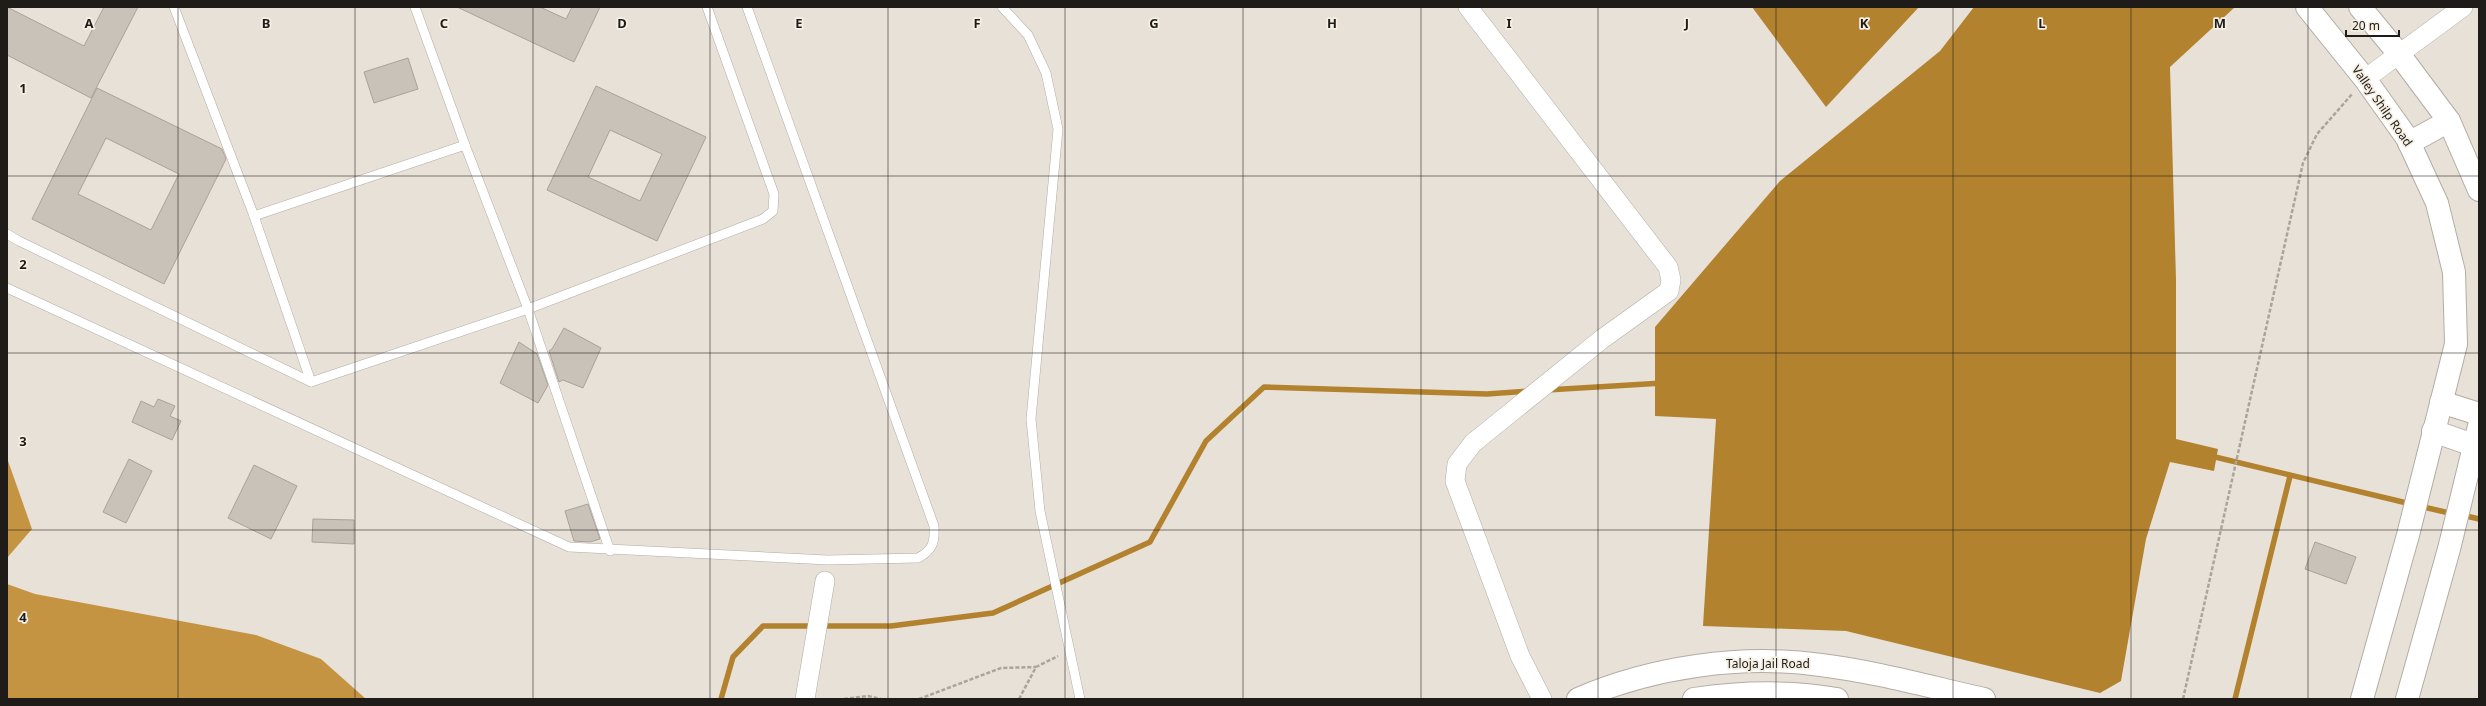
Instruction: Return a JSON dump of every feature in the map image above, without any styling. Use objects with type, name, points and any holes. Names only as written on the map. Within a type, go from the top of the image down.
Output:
[{"type":"street","points":[[1468,7],[1668,267],[1671,280],[1669,291],[1602,339],[1472,443],[1457,464],[1454,481],[1520,656],[1542,699]]},
{"type":"street","name":"Valley Shilp Road","points":[[2307,7],[2365,79],[2410,143],[2437,203],[2454,272],[2456,344],[2408,535],[2362,699]]},
{"type":"street","points":[[2360,7],[2399,54],[2449,122],[2479,190]]},
{"type":"street","points":[[2365,79],[2463,7]]},
{"type":"street","points":[[2410,143],[2449,122]]},
{"type":"street","points":[[2441,402],[2479,414]]},
{"type":"street","points":[[2407,699],[2449,548],[2475,444],[2431,440]]},
{"type":"street","points":[[805,699],[827,570]]},
{"type":"street","name":"Taloja Jail Road","points":[[1578,699],[1624,683],[1685,668],[1720,664],[1784,662],[1821,664],[1861,671],[1984,699]]},
{"type":"street","points":[[1694,699],[1716,696],[1783,693],[1837,699]]},
{"type":"lane","points":[[174,7],[254,216],[311,382]]},
{"type":"lane","points":[[415,7],[464,145],[528,309],[610,551]]},
{"type":"lane","points":[[7,234],[26,245],[311,382],[528,309],[763,219],[773,211],[774,194],[707,7]]},
{"type":"lane","points":[[7,288],[569,547],[827,570],[918,558],[929,552],[935,540],[934,526],[747,7]]},
{"type":"lane","points":[[1002,7],[1028,35],[1046,73],[1058,129],[1031,419],[1040,511],[1080,699]]},
{"type":"lane","points":[[254,216],[464,145]]},
{"type":"path","points":[[2183,699],[2303,163],[2317,134],[2365,79]]},
{"type":"path","points":[[919,699],[1001,668],[1036,667],[1070,650]]},
{"type":"path","points":[[1019,699],[1036,667]]},
{"type":"path","points":[[844,699],[868,696],[881,699]]},
{"type":"shaded area","points":[[1752,7],[1919,7],[1826,107]]},
{"type":"shaded area","points":[[1974,7],[2235,7],[2170,67],[2176,280],[2176,439],[2218,449],[2214,471],[2170,462],[2146,539],[2121,681],[2100,693],[1846,631],[1703,626],[1716,419],[1655,416],[1655,327],[1780,181],[1940,51]]},
{"type":"shaded area","points":[[7,458],[32,529],[7,558]]},
{"type":"shaded area","points":[[7,584],[35,594],[256,635],[321,659],[366,699],[7,699]]},
{"type":"building","points":[[7,7],[84,46],[104,7],[138,7],[91,98],[7,55]]},
{"type":"building","points":[[457,7],[540,7],[566,19],[572,7],[600,7],[574,62]]},
{"type":"building","points":[[408,58],[418,89],[374,103],[364,72]]},
{"type":"building","points":[[596,86],[706,137],[657,241],[547,190]],"holes":[[[610,130],[662,154],[640,201],[588,177]]]},
{"type":"building","points":[[97,88],[222,149],[226,159],[164,284],[32,219]],"holes":[[[106,138],[179,174],[151,230],[78,194]]]},
{"type":"building","points":[[564,328],[601,348],[583,388],[563,380],[559,382],[549,351],[552,349]]},
{"type":"building","points":[[519,342],[537,354],[548,385],[538,403],[500,383]]},
{"type":"building","points":[[158,399],[175,406],[170,416],[181,421],[172,440],[132,422],[141,401],[154,407]]},
{"type":"building","points":[[129,459],[152,471],[126,523],[103,512]]},
{"type":"building","points":[[254,465],[297,486],[271,539],[228,518]]},
{"type":"building","points":[[588,504],[600,539],[590,542],[574,541],[565,511]]},
{"type":"building","points":[[313,519],[354,520],[354,544],[312,542]]},
{"type":"building","points":[[2315,542],[2356,557],[2346,584],[2305,569]]},
{"type":"waterway","points":[[1547,390],[1663,383]]},
{"type":"waterway","points":[[721,699],[733,657],[763,626],[891,626],[993,613],[1150,542],[1206,441],[1264,387],[1487,394],[1529,391]]},
{"type":"waterway","points":[[2211,456],[2411,504]]},
{"type":"waterway","points":[[2235,699],[2290,476]]},
{"type":"waterway","points":[[2419,506],[2454,514]]},
{"type":"waterway","points":[[2462,515],[2479,519]]}]
